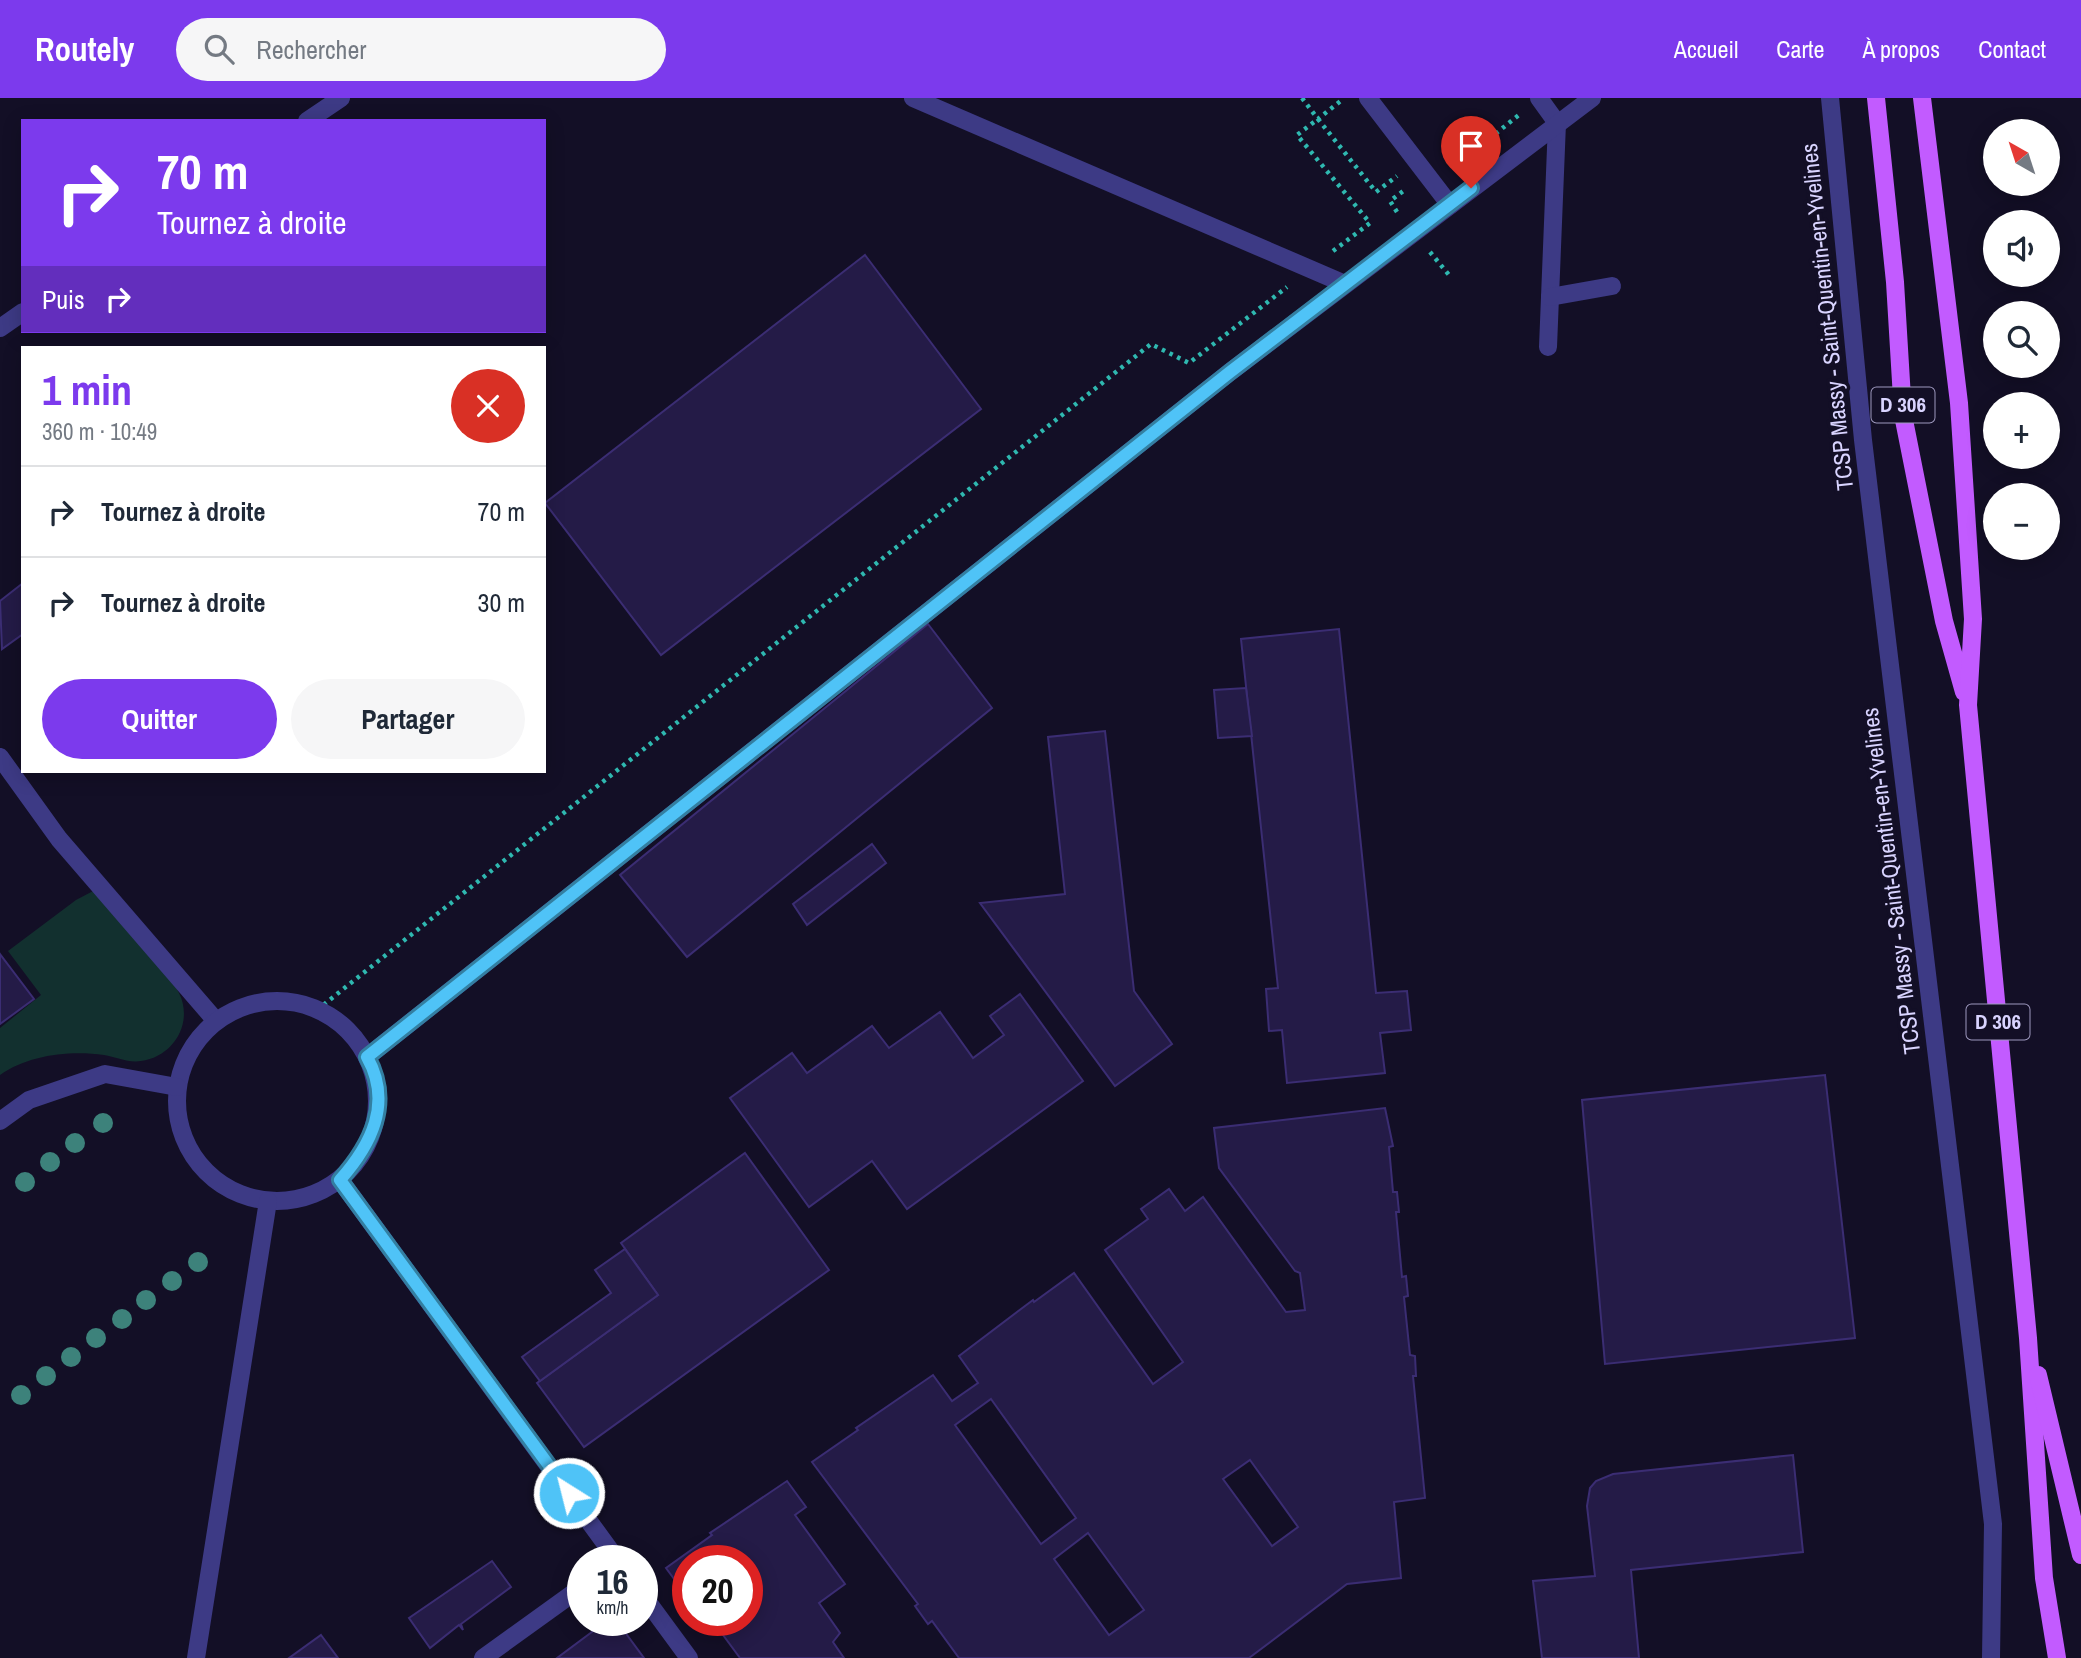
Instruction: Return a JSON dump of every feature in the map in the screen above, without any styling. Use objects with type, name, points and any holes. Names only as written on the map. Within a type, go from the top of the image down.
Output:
[{"type":"main road","name":"D 306","points":[[1876,98],[1895,282],[1903,415],[1944,621],[1968,705]]},
{"type":"main road","name":"D 306","points":[[1922,98],[1960,417],[1973,619],[1968,705],[2028,1338],[2043,1565],[2057,1658]]},
{"type":"main road","name":"D 306","points":[[2028,1338],[2081,1555]]},
{"type":"lane","points":[[310,119],[341,98]]},
{"type":"lane","points":[[913,98],[1345,284]]},
{"type":"lane","points":[[1368,98],[1450,205]]},
{"type":"lane","points":[[1539,98],[1557,123],[1548,347]]},
{"type":"lane","points":[[367,1057],[1345,284],[1592,98]]},
{"type":"lane","name":"TCSP Massy - Saint-Quentin-en-Yvelines","points":[[1829,98],[1863,440],[1993,1524],[1990,1658]]},
{"type":"lane","points":[[1550,297],[1612,286]]},
{"type":"lane","points":[[0,328],[21,313]]},
{"type":"lane","points":[[0,757],[59,839],[216,1021]]},
{"type":"lane","points":[[278,1000],[303,1004],[317,1010],[328,1014],[355,1037],[367,1057],[378,1095],[375,1124],[363,1154],[340,1180],[301,1199],[268,1201],[231,1191],[207,1173],[187,1147],[177,1116],[177,1087],[188,1055],[216,1021],[249,1005],[278,1000]]},
{"type":"lane","points":[[0,1121],[29,1100],[105,1074],[177,1087]]},
{"type":"lane","points":[[340,1180],[606,1545]]},
{"type":"lane","points":[[196,1658],[268,1201]]},
{"type":"lane","points":[[483,1658],[567,1598]]},
{"type":"lane","points":[[658,1615],[690,1658]]},
{"type":"path","points":[[1302,98],[1376,192],[1405,170]]},
{"type":"path","points":[[317,1010],[1151,344],[1189,363],[1370,223],[1297,135],[1344,98]]},
{"type":"path","points":[[1417,181],[1391,201],[1449,275]]},
{"type":"green space","points":[[95,890],[104,894],[173,982],[183,1004],[184,1016],[178,1037],[163,1053],[141,1061],[127,1061],[104,1055],[64,1054],[23,1063],[0,1075],[0,1028],[41,995],[8,951],[76,900]]},
{"type":"building","points":[[865,255],[981,409],[661,655],[546,502]]},
{"type":"building","points":[[21,585],[21,635],[2,649],[0,601]]},
{"type":"building","points":[[928,624],[992,708],[687,957],[620,875]]},
{"type":"building","points":[[1339,629],[1376,993],[1407,991],[1411,1030],[1380,1033],[1385,1073],[1287,1083],[1282,1030],[1269,1031],[1266,989],[1278,988],[1241,639]]},
{"type":"building","points":[[1246,688],[1252,736],[1218,738],[1214,690]]},
{"type":"building","points":[[1105,731],[1134,991],[1172,1044],[1115,1086],[980,903],[1065,894],[1048,737]]},
{"type":"building","points":[[872,844],[886,863],[807,925],[793,904]]},
{"type":"building","points":[[0,954],[34,999],[0,1024]]},
{"type":"building","points":[[1020,994],[1083,1081],[907,1209],[872,1161],[809,1207],[730,1098],[792,1053],[807,1073],[872,1026],[889,1048],[940,1012],[973,1058],[1004,1035],[990,1016]]},
{"type":"building","points":[[1825,1075],[1855,1338],[1605,1364],[1582,1100]]},
{"type":"building","points":[[1385,1108],[1393,1146],[1389,1147],[1393,1192],[1397,1192],[1399,1212],[1396,1212],[1402,1277],[1406,1276],[1408,1296],[1404,1297],[1410,1355],[1415,1356],[1416,1376],[1413,1376],[1425,1498],[1394,1502],[1401,1578],[1347,1584],[1249,1658],[959,1658],[932,1621],[928,1624],[915,1606],[918,1604],[812,1462],[933,1375],[952,1401],[978,1383],[959,1356],[1033,1300],[1034,1302],[1074,1273],[1153,1384],[1183,1362],[1105,1250],[1148,1219],[1141,1209],[1169,1189],[1185,1211],[1203,1197],[1286,1312],[1305,1310],[1300,1273],[1295,1271],[1219,1168],[1214,1128]],"holes":[[[991,1399],[1076,1518],[1041,1544],[955,1425]],[[1250,1460],[1298,1527],[1272,1546],[1223,1479]],[[1088,1533],[1144,1610],[1109,1635],[1054,1559]]]},
{"type":"building","points":[[745,1153],[829,1270],[584,1447],[537,1383],[658,1295],[621,1243]]},
{"type":"building","points":[[625,1249],[658,1295],[540,1381],[522,1357],[611,1293],[595,1270]]},
{"type":"building","points":[[1793,1455],[1803,1552],[1631,1570],[1639,1658],[1542,1658],[1533,1581],[1595,1576],[1587,1506],[1590,1488],[1596,1481],[1613,1474]]},
{"type":"building","points":[[787,1481],[806,1507],[795,1515],[845,1584],[819,1603],[840,1633],[833,1642],[844,1658],[740,1658],[724,1636],[763,1636],[763,1545],[698,1545],[712,1535],[710,1533]]},
{"type":"building","points":[[492,1561],[511,1587],[461,1624],[463,1630],[459,1625],[430,1648],[409,1618]]},
{"type":"building","points":[[672,1564],[672,1576],[666,1568]]},
{"type":"building","points":[[321,1635],[338,1658],[289,1658]]},
{"type":"building","points":[[587,1636],[628,1636],[644,1658],[557,1658]]},
{"type":"route","points":[[569,1493],[340,1180],[363,1154],[375,1124],[378,1095],[372,1066],[367,1057],[1230,372],[1471,188]]}]
